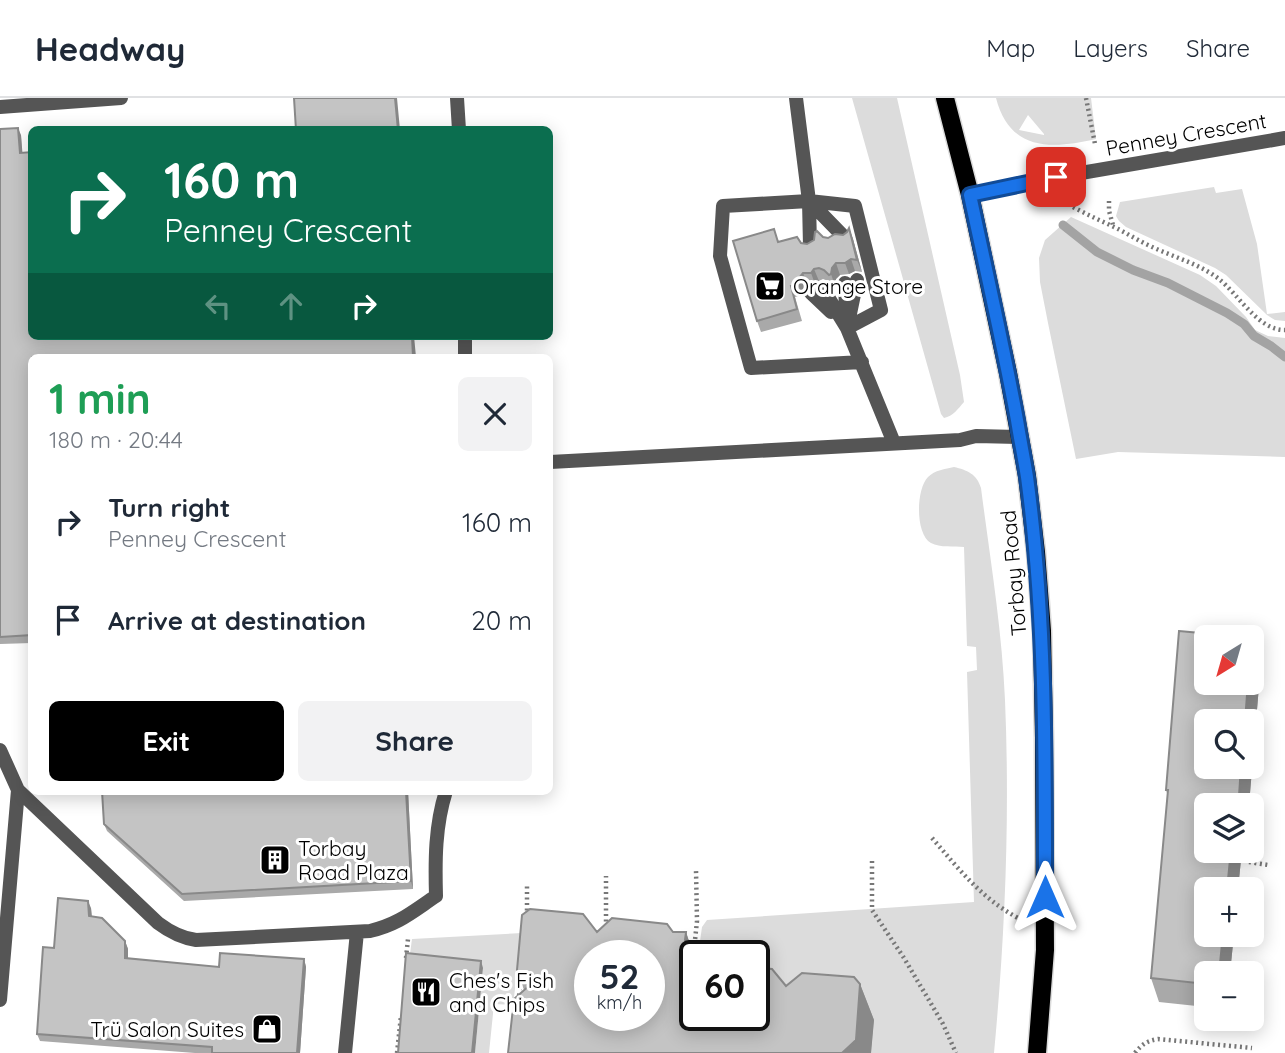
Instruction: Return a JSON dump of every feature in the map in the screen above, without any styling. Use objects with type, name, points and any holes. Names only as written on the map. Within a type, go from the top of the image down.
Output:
[{"type":"main road","name":"Torbay Road","points":[[945,98],[970,195],[1020,437],[1027,476],[1042,631],[1045,950],[1037,1053]]},
{"type":"street","points":[[0,107],[121,98]]},
{"type":"street","points":[[457,98],[459,126]]},
{"type":"street","points":[[796,98],[809,201],[804,247]]},
{"type":"street","name":"Penney Crescent","points":[[970,195],[1285,138]]},
{"type":"street","points":[[809,201],[837,238]]},
{"type":"street","points":[[847,328],[881,310],[855,206],[809,201],[723,206],[720,256],[751,368],[862,362]]},
{"type":"street","points":[[847,328],[851,282]]},
{"type":"street","points":[[817,291],[847,328],[894,443]]},
{"type":"street","points":[[553,462],[960,440],[976,436],[1020,437]]},
{"type":"street","points":[[0,750],[18,790],[158,923],[172,933],[196,940],[370,931],[390,926],[409,916],[436,896],[436,838],[445,795]]},
{"type":"street","points":[[0,1000],[18,790]]},
{"type":"street","points":[[345,1053],[357,932]]},
{"type":"path","points":[[1086,98],[1095,144]]},
{"type":"path","points":[[1109,201],[1113,226]]},
{"type":"path","points":[[1073,207],[1134,239],[1210,273],[1240,298],[1268,327],[1285,330]]},
{"type":"path","points":[[932,838],[974,887],[1018,918]]},
{"type":"path","points":[[872,861],[872,910],[943,1024],[956,1053]]},
{"type":"path","points":[[1255,863],[1268,865]]},
{"type":"path","points":[[695,940],[698,921],[696,870]]},
{"type":"path","points":[[606,876],[606,936]]},
{"type":"path","points":[[527,883],[527,920]]},
{"type":"path","points":[[406,965],[409,916]]},
{"type":"path","points":[[522,970],[519,996],[531,996]]},
{"type":"path","points":[[397,1053],[401,1015]]},
{"type":"path","points":[[1135,1053],[1148,1040],[1158,1039],[1252,1048]]},
{"type":"shaded area","points":[[852,98],[897,98],[964,402],[953,414],[944,418],[941,414]]},
{"type":"shaded area","points":[[996,98],[1091,98],[1096,139],[1049,145],[1035,142],[1011,129]],"holes":[[[1028,115],[1044,135],[1019,130]]]},
{"type":"shaded area","points":[[1214,187],[1216,193],[1242,189],[1257,244],[1267,314],[1285,312],[1285,321],[1275,320],[1267,315],[1226,275],[1215,268],[1126,227],[1116,216],[1120,202]]},
{"type":"shaded area","points":[[1071,217],[1200,275],[1216,286],[1255,330],[1268,336],[1285,338],[1285,457],[1118,452],[1076,459],[1040,282],[1039,258],[1045,240]]},
{"type":"shaded area","points":[[954,467],[971,473],[981,488],[1003,673],[1007,833],[1004,921],[994,1053],[871,1053],[874,1020],[770,1004],[770,940],[700,940],[702,927],[707,920],[974,902],[967,672],[977,670],[976,647],[967,646],[964,547],[935,545],[922,531],[919,511],[921,491],[928,477],[937,471]]},
{"type":"shaded area","points":[[522,933],[513,1005],[494,1004],[489,1053],[475,1053],[483,968],[409,961],[412,939]]},
{"type":"building","points":[[294,98],[395,98],[398,126],[296,126]]},
{"type":"building","points":[[18,128],[20,153],[28,152],[28,340],[412,340],[413,354],[28,354],[28,635],[0,637],[0,129]]},
{"type":"building","points":[[849,228],[857,260],[836,263],[829,275],[819,268],[811,273],[803,273],[798,284],[791,286],[797,309],[757,321],[733,241],[774,229],[778,242],[797,237],[801,243],[807,244],[814,240],[817,231],[828,238],[835,234],[843,235]]},
{"type":"building","points":[[1179,631],[1194,632],[1194,695],[1247,695],[1246,709],[1194,709],[1194,779],[1240,779],[1239,793],[1194,793],[1194,863],[1230,863],[1228,877],[1194,877],[1194,947],[1222,947],[1220,961],[1194,961],[1194,983],[1151,978]]},
{"type":"building","name":"Torbay Road Plaza","points":[[102,795],[406,795],[411,881],[182,894],[104,824]]},
{"type":"building","points":[[58,898],[88,901],[89,916],[102,918],[125,941],[125,958],[219,967],[220,953],[304,959],[297,1053],[212,1053],[212,1047],[37,1034],[43,947],[54,948]]},
{"type":"building","points":[[530,909],[583,914],[597,932],[612,918],[667,924],[673,932],[686,932],[685,940],[679,940],[679,1031],[770,1031],[770,969],[786,986],[802,973],[854,977],[860,984],[856,1040],[842,1053],[508,1053],[514,999],[530,985],[517,970],[522,915]]},
{"type":"building","points":[[406,953],[481,961],[472,1053],[398,1053]]},
{"type":"waterway","points":[[1063,225],[1097,252],[1227,313],[1285,357]]},
{"type":"place","name":"Orange Store","points":[[770,286]]},
{"type":"place","name":"Torbay Road Plaza","points":[[275,860]]},
{"type":"place","name":"Ches's Fish and Chips","points":[[426,992]]},
{"type":"place","name":"Trü Salon Suites","points":[[267,1029]]},
{"type":"route","points":[[1045,897],[1042,631],[1027,476],[970,195],[1056,177]]}]
